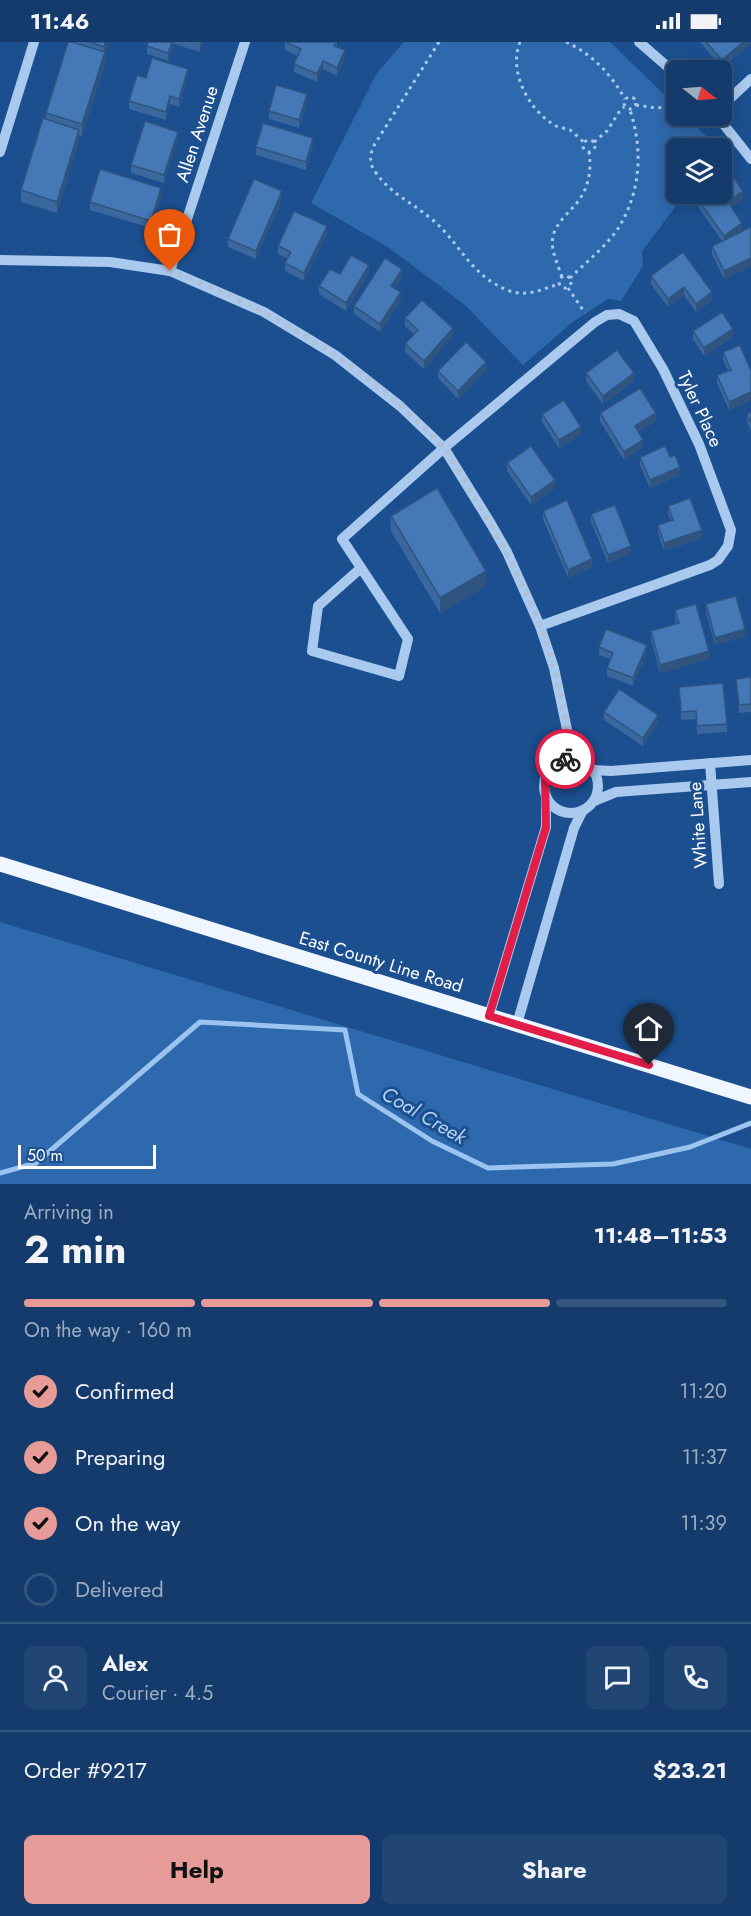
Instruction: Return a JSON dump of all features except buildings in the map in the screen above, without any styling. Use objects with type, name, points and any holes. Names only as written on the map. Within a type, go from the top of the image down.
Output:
[{"type":"main road","name":"East County Line Road","points":[[0,864],[746,1096]]},
{"type":"street","points":[[0,152],[34,42]]},
{"type":"street","name":"Allen Avenue","points":[[170,271],[245,42]]},
{"type":"street","points":[[639,42],[666,65]]},
{"type":"street","points":[[732,97],[751,79]]},
{"type":"street","points":[[725,126],[751,159]]},
{"type":"street","points":[[0,260],[110,262],[170,271],[264,312],[335,355],[399,405],[444,448],[496,533],[540,626],[554,668],[573,758]]},
{"type":"street","name":"Tyler Place","points":[[361,568],[342,539],[444,448],[595,322],[607,315],[619,314],[634,321],[663,369],[699,444],[731,530],[728,546],[718,560],[710,566],[540,626]]},
{"type":"street","points":[[361,568],[408,639],[399,676],[312,651],[318,606],[361,568]]},
{"type":"street","points":[[489,1016],[546,827],[544,787],[549,770],[555,763],[564,759],[581,760],[594,770],[599,785],[594,801]]},
{"type":"street","points":[[594,770],[611,771],[751,760]]},
{"type":"street","name":"White Lane","points":[[710,763],[719,884]]},
{"type":"street","points":[[546,796],[550,803],[565,812],[574,813],[616,792],[751,782]]},
{"type":"street","points":[[517,1024],[574,828],[583,810]]},
{"type":"path","points":[[439,42],[373,147],[371,165],[394,192],[430,217],[477,271],[488,280],[513,292],[525,294],[559,284]]},
{"type":"path","points":[[520,42],[516,53],[516,74],[533,104],[544,117],[558,127],[570,130],[584,142]]},
{"type":"path","points":[[566,42],[581,49],[608,73],[625,99],[624,107],[607,131],[594,142]]},
{"type":"path","points":[[625,99],[632,97],[636,105]]},
{"type":"path","points":[[630,110],[636,105],[666,107]]},
{"type":"path","points":[[570,278],[618,228],[633,196],[639,151],[636,128],[630,110],[624,107]]},
{"type":"path","points":[[584,142],[588,140],[594,142]]},
{"type":"path","points":[[584,142],[583,148],[590,153]]},
{"type":"path","points":[[590,153],[596,148],[594,142]]},
{"type":"path","points":[[559,284],[562,277],[555,257],[553,235],[559,224],[578,203],[585,189],[590,177],[590,153]]},
{"type":"path","points":[[562,277],[570,278]]},
{"type":"path","points":[[559,284],[563,289],[568,288],[572,284],[570,278]]},
{"type":"path","points":[[568,288],[586,315],[595,322]]},
{"type":"shaded area","points":[[404,42],[610,42],[666,96],[666,126],[696,126],[708,138],[666,138],[666,204],[677,204],[642,251],[643,266],[621,301],[608,299],[574,321],[523,365],[465,305],[388,247],[311,203],[377,73]]},
{"type":"shaded area","points":[[0,922],[751,1149],[751,1184],[0,1184]]},
{"type":"waterway","name":"Coal Creek","points":[[0,1173],[36,1163],[200,1022],[345,1030],[358,1094],[432,1141],[488,1168],[613,1164],[690,1147],[751,1123]]},
{"type":"way so far","points":[[170,271],[264,312],[335,355],[399,405],[444,448],[507,552],[540,626],[554,668],[566,717],[573,758],[565,759]]},
{"type":"route","points":[[565,759],[555,763],[545,778],[546,827],[489,1016],[649,1065]]}]
